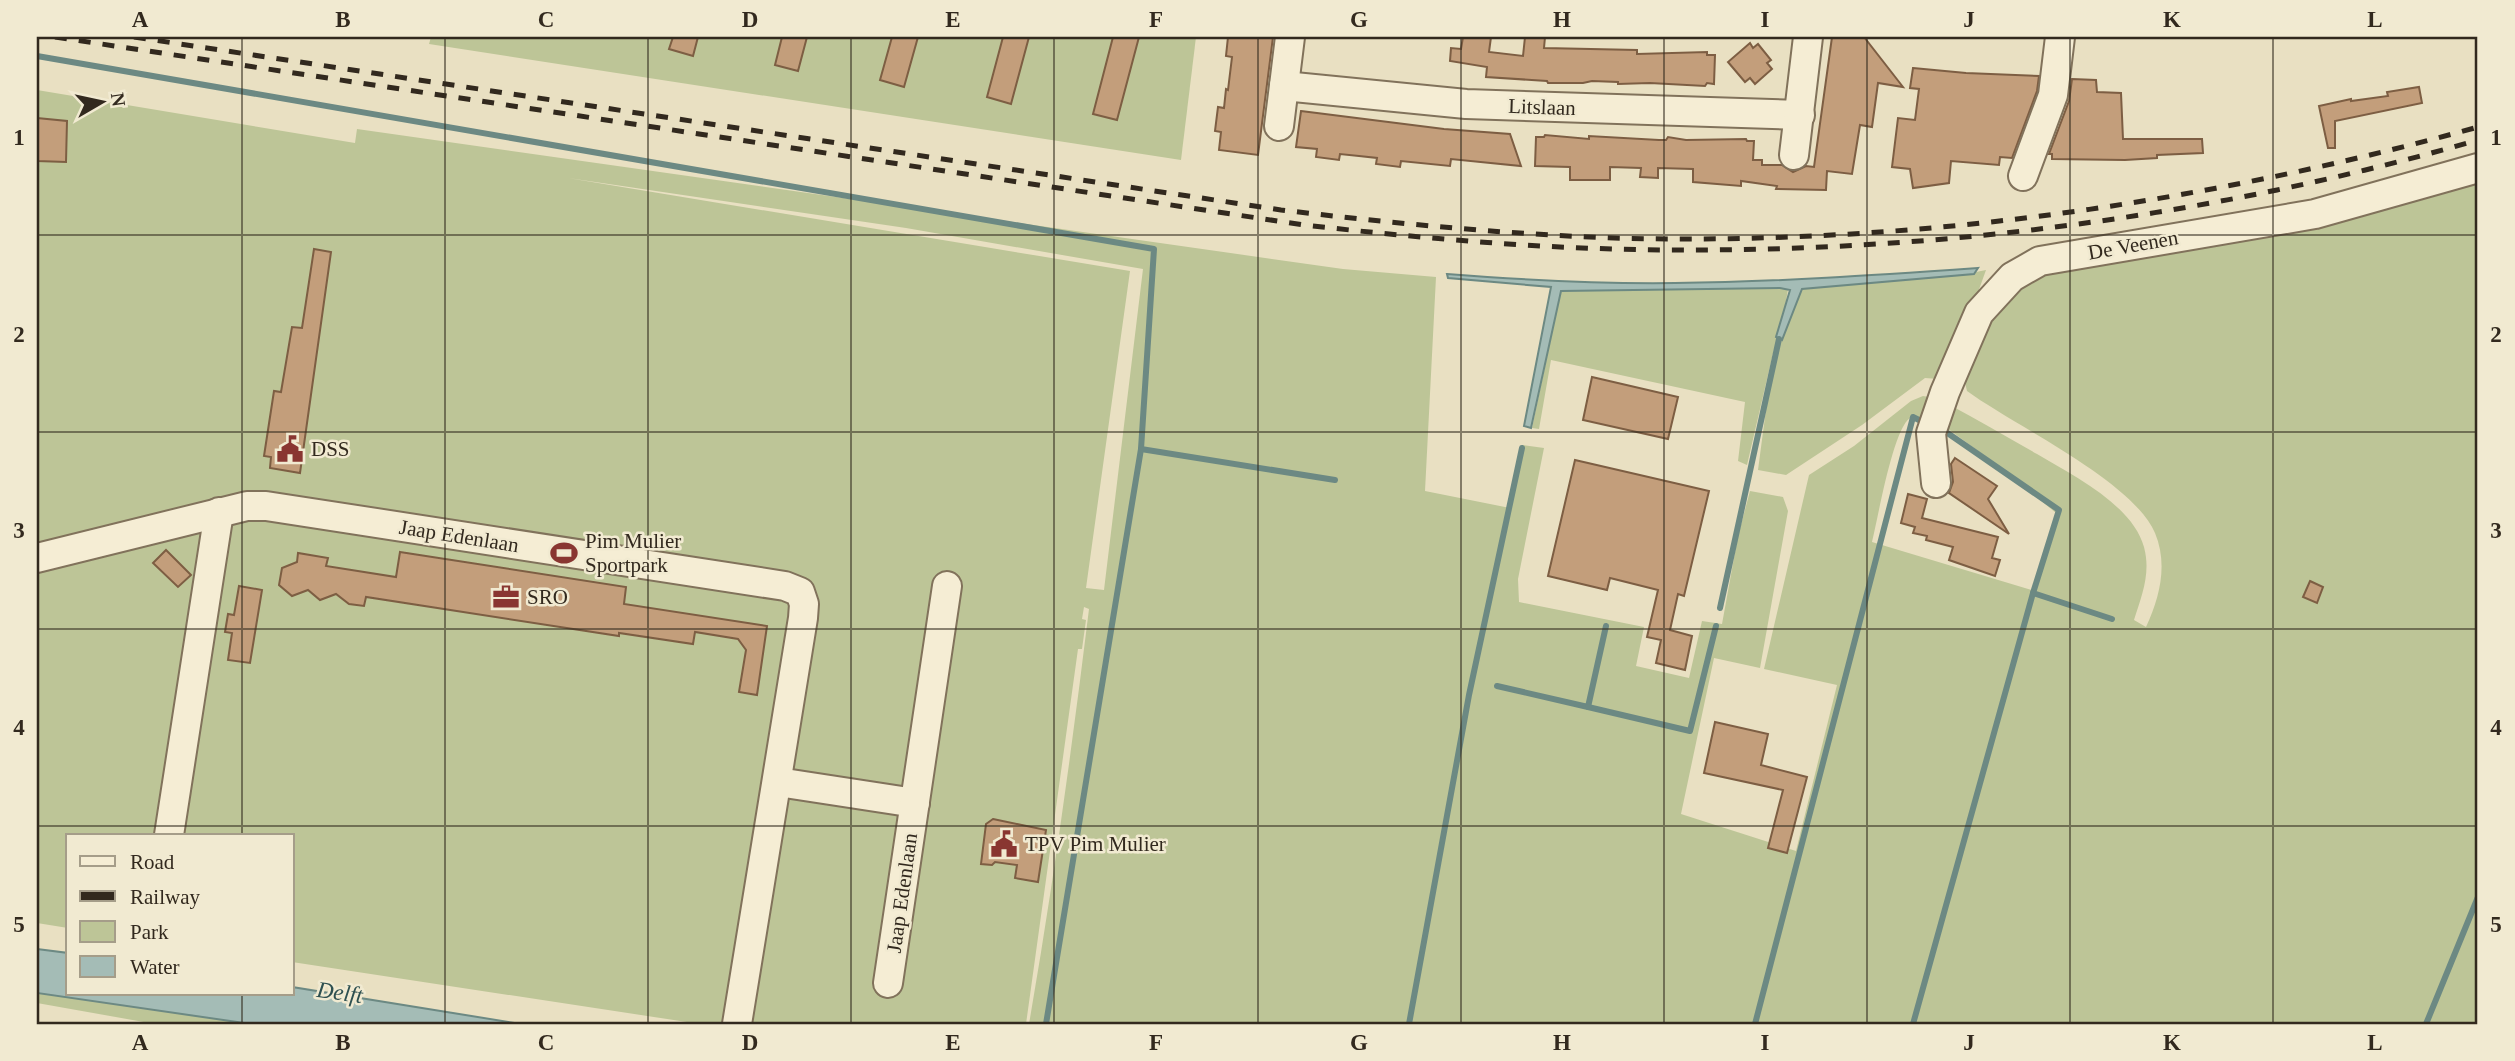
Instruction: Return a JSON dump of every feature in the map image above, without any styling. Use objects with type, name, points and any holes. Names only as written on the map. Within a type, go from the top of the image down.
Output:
[{"type":"street","points":[[1279,126],[1290,37]]},
{"type":"street","points":[[1794,155],[1808,37]]},
{"type":"street","points":[[2023,176],[2053,95],[2060,37]]},
{"type":"street","name":"Litslaan","points":[[1284,86],[1466,104],[1800,115]]},
{"type":"street","name":"De Veenen","points":[[1936,483],[1931,433],[1945,392],[1979,313],[2012,277],[2040,261],[2315,214],[2478,168]]},
{"type":"street","name":"Jaap Edenlaan","points":[[37,558],[219,512],[247,506],[266,506],[794,588],[803,598],[803,618],[737,1024]]},
{"type":"street","points":[[169,834],[219,512]]},
{"type":"street","name":"Jaap Edenlaan","points":[[888,983],[947,586]]},
{"type":"street","name":"Jaap Edenlaan","points":[[778,782],[915,803]]},
{"type":"green space","points":[[431,37],[1196,37],[1181,160],[429,44]]},
{"type":"green space","points":[[37,90],[355,143],[357,129],[1343,269],[1436,277],[1425,491],[1510,508],[1523,445],[1544,448],[1518,579],[1519,602],[1644,627],[1636,666],[1689,678],[1702,621],[1722,624],[1738,536],[1750,491],[1783,497],[1788,511],[1760,668],[1714,658],[1681,814],[1796,851],[1837,685],[1764,669],[1809,475],[1854,446],[1911,401],[1923,396],[1929,397],[1919,420],[1910,418],[1898,439],[1872,542],[2035,591],[2056,513],[1940,423],[1948,404],[2083,481],[2127,517],[2137,532],[2146,557],[2145,584],[2134,620],[2146,627],[2155,604],[2162,568],[2155,533],[2143,513],[2099,474],[1967,391],[1963,374],[2000,293],[2038,268],[2478,177],[2478,1024],[1029,1024],[1076,713],[1089,609],[1084,607],[1082,619],[1086,620],[1082,649],[1078,649],[1026,1024],[700,1024],[294,962],[294,834],[66,834],[66,928],[37,923]],"holes":[[[568,178],[906,228],[1143,269],[1104,590],[1086,588],[1130,271]]]},
{"type":"green space","points":[[1986,270],[1967,323],[1938,379],[1925,378],[1862,425],[1786,475],[1758,470],[1774,349],[1747,465],[1738,461],[1745,402],[1551,360],[1539,429],[1532,428],[1561,291],[1780,288],[1788,289],[1784,313],[1802,289],[1974,274]]},
{"type":"green space","points":[[37,993],[251,1024],[155,1024],[37,1003]]},
{"type":"water","points":[[1978,268],[1974,274],[1802,289],[1782,340],[1776,337],[1790,290],[1561,291],[1531,428],[1524,426],[1551,287],[1448,278],[1447,274],[1561,281],[1675,283],[1789,280]]},
{"type":"water","points":[[37,949],[66,953],[66,995],[294,995],[294,987],[521,1024],[251,1024],[37,993]]},
{"type":"building","points":[[673,37],[698,37],[693,56],[669,49]]},
{"type":"building","points":[[782,37],[807,37],[798,71],[775,65]]},
{"type":"building","points":[[892,37],[918,37],[904,87],[880,80]]},
{"type":"building","points":[[1003,37],[1029,37],[1011,104],[987,97]]},
{"type":"building","points":[[1113,37],[1139,37],[1117,120],[1093,114]]},
{"type":"building","points":[[1228,37],[1273,37],[1258,155],[1219,150],[1221,132],[1215,131],[1218,107],[1224,108],[1232,57],[1226,56]]},
{"type":"building","points":[[1463,37],[1491,37],[1489,52],[1523,56],[1525,37],[1545,37],[1544,48],[1637,50],[1637,54],[1707,52],[1707,55],[1715,55],[1714,84],[1618,84],[1592,81],[1548,83],[1486,77],[1487,67],[1450,61],[1451,48],[1461,49]]},
{"type":"building","points":[[1832,37],[1864,37],[1903,87],[1878,83],[1872,127],[1860,125],[1852,174],[1827,171],[1826,190],[1776,189],[1777,186],[1741,181],[1741,186],[1693,182],[1693,169],[1658,168],[1658,178],[1640,177],[1641,168],[1610,167],[1610,180],[1570,180],[1570,167],[1535,166],[1536,137],[1545,135],[1589,139],[1589,136],[1659,140],[1666,140],[1668,137],[1686,140],[1746,139],[1754,141],[1753,160],[1762,160],[1762,165],[1782,165],[1793,172],[1806,166],[1814,167]]},
{"type":"building","points":[[1750,43],[1753,48],[1758,44],[1771,60],[1767,63],[1772,69],[1755,84],[1750,78],[1745,82],[1728,62]]},
{"type":"building","points":[[1913,68],[2039,76],[2037,91],[2012,158],[2000,157],[1999,165],[1951,161],[1949,183],[1913,188],[1910,169],[1892,167],[1898,118],[1915,120],[1919,89],[1910,88]]},
{"type":"building","points":[[2072,79],[2096,80],[2097,92],[2121,93],[2123,139],[2202,139],[2203,153],[2157,155],[2157,158],[2125,160],[2052,159],[2052,154],[2049,154],[2069,101]]},
{"type":"building","points":[[2419,87],[2422,103],[2335,121],[2335,148],[2328,148],[2319,106],[2351,99],[2388,96],[2387,92]]},
{"type":"building","points":[[1301,111],[1444,129],[1510,134],[1521,166],[1451,159],[1450,166],[1401,161],[1400,167],[1376,164],[1377,158],[1340,154],[1339,160],[1316,157],[1317,149],[1296,147]]},
{"type":"building","points":[[37,118],[67,121],[66,162],[37,161]]},
{"type":"building","points":[[314,249],[331,252],[300,473],[270,468],[271,457],[264,456],[274,391],[281,392],[292,327],[302,328]]},
{"type":"building","points":[[1592,377],[1678,397],[1668,439],[1583,420]]},
{"type":"building","points":[[1955,458],[1997,486],[1988,499],[2009,534],[1949,493],[1953,482],[1951,464]]},
{"type":"building","points":[[1575,460],[1709,491],[1684,596],[1678,594],[1670,630],[1692,636],[1685,670],[1656,663],[1661,640],[1647,637],[1658,590],[1610,578],[1607,590],[1548,576]]},
{"type":"building","points":[[1908,494],[1927,499],[1922,518],[1998,537],[1992,558],[2000,560],[1995,576],[1949,560],[1953,547],[1926,540],[1927,536],[1913,533],[1915,527],[1901,523]]},
{"type":"building","points":[[166,550],[191,575],[178,587],[153,563]]},
{"type":"building","points":[[400,552],[626,587],[624,604],[767,626],[757,695],[739,692],[746,650],[738,639],[695,632],[693,644],[619,633],[619,636],[366,597],[364,606],[349,604],[336,594],[320,600],[308,590],[292,596],[279,585],[282,568],[297,562],[298,553],[328,558],[326,566],[396,577]]},
{"type":"building","points":[[2310,581],[2323,587],[2317,603],[2303,597]]},
{"type":"building","points":[[239,586],[262,590],[250,663],[228,660],[232,633],[225,632],[228,614],[234,615]]},
{"type":"building","points":[[1715,722],[1768,734],[1761,765],[1807,777],[1787,853],[1768,848],[1783,790],[1704,773]]},
{"type":"building","points":[[993,819],[1046,830],[1038,882],[1015,878],[1017,865],[995,862],[992,865],[981,864],[986,824]]},
{"type":"waterway","points":[[37,56],[1154,249],[1141,449]]},
{"type":"waterway","points":[[1720,608],[1779,339]]},
{"type":"waterway","points":[[1755,1024],[1913,417],[1921,421]]},
{"type":"waterway","points":[[1946,432],[2059,510],[2033,593],[2112,619]]},
{"type":"waterway","points":[[1409,1024],[1469,695],[1522,448]]},
{"type":"waterway","points":[[1046,1024],[1141,449],[1335,480]]},
{"type":"waterway","points":[[1913,1024],[2033,593]]},
{"type":"waterway","points":[[1497,686],[1588,707],[1606,626]]},
{"type":"waterway","points":[[1588,707],[1690,731],[1716,626]]},
{"type":"waterway","points":[[2426,1024],[2478,897]]},
{"type":"railway","points":[[55,37],[1304,225],[1444,239],[1585,248],[1780,249],[1881,244],[2082,224],[2282,189],[2478,140]]},
{"type":"railway","points":[[134,37],[1281,210],[1530,234],[1614,238],[1723,239],[1833,235],[2050,215],[2158,199],[2266,178],[2478,127]]},
{"type":"place","name":"DSS","points":[[290,449]]},
{"type":"place","name":"Pim Mulier Sportpark","points":[[564,553]]},
{"type":"place","name":"SRO","points":[[506,597]]},
{"type":"place","name":"TPV Pim Mulier","points":[[1004,844]]},
{"type":"water label","name":"Delft","points":[[340,992]]}]
